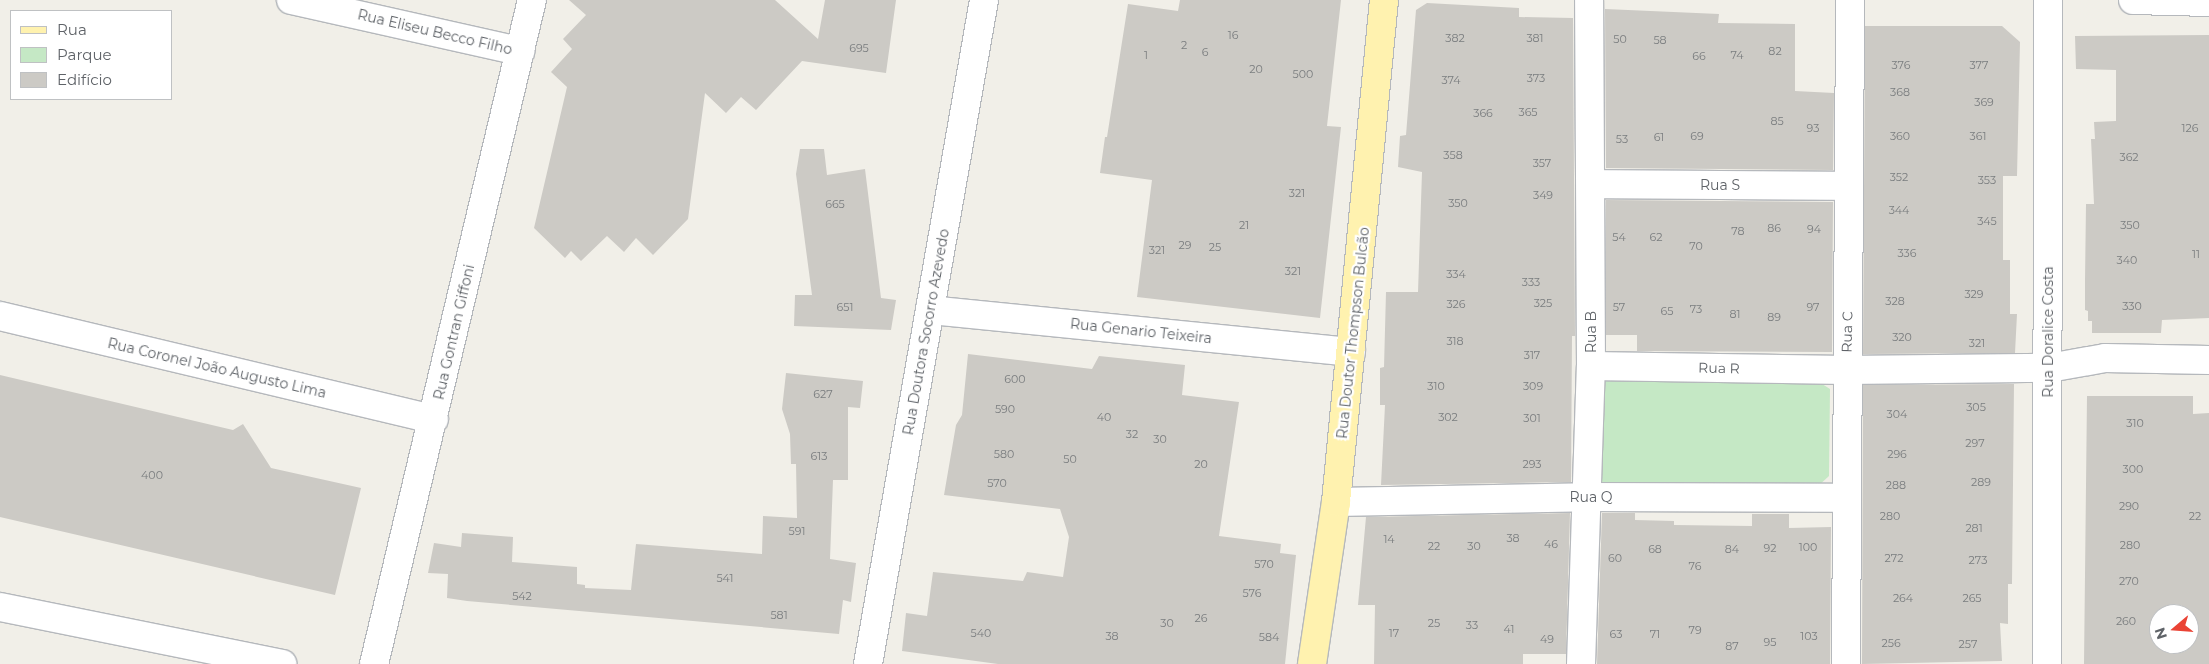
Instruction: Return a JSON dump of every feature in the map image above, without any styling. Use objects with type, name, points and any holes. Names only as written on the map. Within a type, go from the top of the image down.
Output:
[{"type":"main road","name":"Rua Doutor Thompson Bulcão","points":[[1312,664],[1336,502],[1384,0]]},
{"type":"street","name":"Rua Eliseu Becco Filho","points":[[291,0],[520,51]]},
{"type":"street","name":"Rua Gontran Giffoni","points":[[374,664],[434,419],[532,0]]},
{"type":"street","name":"Rua Doutora Socorro Azevedo","points":[[868,664],[984,0]]},
{"type":"street","name":"Rua B","points":[[1581,664],[1591,366],[1589,0]]},
{"type":"street","name":"Rua C","points":[[1846,664],[1846,370],[1850,0]]},
{"type":"street","name":"Rua Doralice Costa","points":[[2047,664],[2049,368],[2048,0]]},
{"type":"street","points":[[2134,0],[2209,2]]},
{"type":"street","name":"Rua S","points":[[1590,184],[1849,186]]},
{"type":"street","name":"Rua Genario Teixeira","points":[[930,310],[1351,352]]},
{"type":"street","name":"Rua Coronel João Augusto Lima","points":[[0,316],[434,419]]},
{"type":"street","name":"Rua R","points":[[1591,366],[1846,370],[2049,368],[2105,358],[2209,360]]},
{"type":"street","name":"Rua Q","points":[[1336,502],[1586,497],[1846,498]]},
{"type":"street","points":[[0,607],[282,664]]},
{"type":"green space","points":[[1610,378],[1819,382],[1830,389],[1829,476],[1817,487],[1607,488],[1597,481],[1600,385]]},
{"type":"building","points":[[569,0],[775,0],[818,39],[825,0],[896,0],[886,73],[802,61],[756,110],[741,97],[726,113],[705,93],[688,219],[653,255],[636,238],[624,252],[607,236],[581,261],[571,251],[565,258],[534,228],[567,87],[551,72],[572,49],[563,39],[586,15]]},
{"type":"building","points":[[1180,0],[1341,0],[1327,126],[1341,127],[1320,318],[1137,297],[1152,180],[1100,173],[1105,137],[1107,137],[1128,4],[1178,11]]},
{"type":"building","points":[[1427,3],[1519,8],[1519,17],[1573,18],[1575,336],[1572,336],[1571,482],[1381,485],[1385,405],[1380,405],[1380,368],[1384,367],[1386,292],[1418,292],[1422,172],[1398,167],[1400,136],[1406,135],[1416,10]]},
{"type":"building","points":[[1605,9],[1719,14],[1718,23],[1795,24],[1795,91],[1834,93],[1833,170],[1606,168]]},
{"type":"building","points":[[1865,26],[2002,26],[2020,42],[2017,176],[2003,176],[2003,260],[2010,260],[2010,314],[2017,314],[2015,353],[1863,354]]},
{"type":"building","points":[[2209,35],[2209,318],[2162,320],[2161,333],[2092,333],[2092,321],[2088,321],[2088,311],[2085,310],[2086,204],[2094,204],[2091,139],[2095,139],[2094,122],[2116,121],[2116,70],[2076,69],[2075,36]]},
{"type":"building","points":[[800,149],[824,149],[827,175],[865,169],[881,298],[896,300],[891,330],[794,326],[795,295],[812,295],[796,174]]},
{"type":"building","points":[[1606,200],[1833,202],[1832,352],[1637,351],[1637,335],[1606,335]]},
{"type":"building","points":[[968,354],[1092,369],[1099,356],[1185,365],[1182,395],[1239,402],[1219,536],[1281,544],[1280,553],[1296,555],[1285,664],[998,664],[902,651],[906,613],[927,616],[933,572],[1023,581],[1027,572],[1063,577],[1069,537],[1060,509],[944,495],[956,425],[962,415]]},
{"type":"building","points":[[786,373],[863,381],[860,408],[848,407],[848,480],[833,480],[830,559],[856,563],[851,602],[843,600],[839,634],[467,601],[447,598],[448,574],[428,573],[434,543],[461,547],[462,533],[513,537],[512,562],[577,567],[577,584],[585,585],[585,588],[631,590],[636,544],[762,554],[763,516],[797,518],[796,464],[791,464],[790,434],[782,409]]},
{"type":"building","points":[[0,375],[233,430],[243,424],[271,468],[361,488],[335,595],[0,517]]},
{"type":"building","points":[[2014,384],[2012,584],[2008,584],[2008,624],[2000,623],[2002,661],[1862,664],[1863,385]]},
{"type":"building","points":[[2087,396],[2193,396],[2193,414],[2209,413],[2209,664],[2084,664]]},
{"type":"building","points":[[1570,513],[1566,654],[1523,654],[1523,664],[1374,664],[1375,605],[1358,605],[1366,517]]},
{"type":"building","points":[[1602,513],[1635,513],[1635,520],[1674,521],[1674,525],[1752,526],[1752,514],[1789,514],[1789,528],[1831,527],[1830,664],[1597,664]]}]
